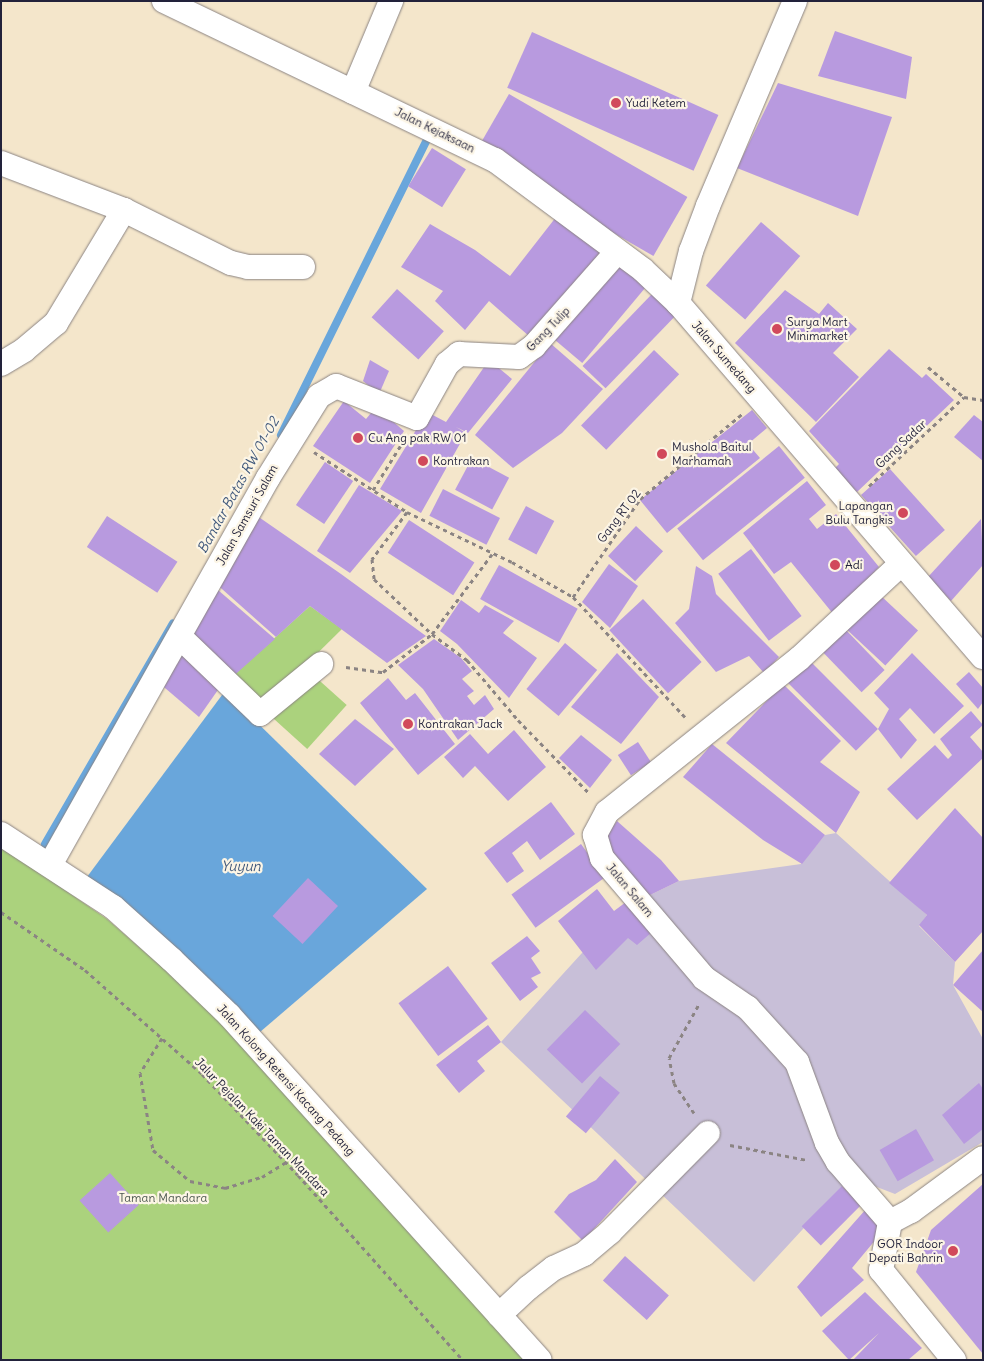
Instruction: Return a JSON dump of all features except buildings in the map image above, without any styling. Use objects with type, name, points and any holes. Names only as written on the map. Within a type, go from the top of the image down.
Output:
[{"type":"street","name":"Jalan Kejaksaan","points":[[164,1],[495,160],[643,270],[678,304]]},
{"type":"street","points":[[353,92],[391,1]]},
{"type":"street","points":[[678,304],[701,224],[795,1]]},
{"type":"street","points":[[1,163],[124,210],[231,263],[248,267],[303,267]]},
{"type":"street","points":[[1,364],[24,350],[56,323],[124,210]]},
{"type":"street","name":"Gang Tulip","points":[[417,418],[447,364],[459,354],[519,357],[534,346],[617,252]]},
{"type":"street","name":"Jalan Sumedang","points":[[678,304],[983,657]]},
{"type":"street","name":"Jalan Samsuri Salam","points":[[50,865],[290,439],[320,396],[336,386],[417,418]]},
{"type":"street","name":"Jalan Salam","points":[[890,1222],[838,1162],[813,1110],[797,1062],[748,1008],[712,984],[602,858],[594,836],[607,812],[800,658],[901,564]]},
{"type":"street","points":[[180,637],[260,714],[322,664]]},
{"type":"street","name":"Jalan Kolong Retensi Kacang Pedang","points":[[1,834],[112,908],[172,960],[229,1015],[540,1360]]},
{"type":"street","points":[[499,1315],[528,1288],[554,1268],[584,1254],[610,1232],[708,1133]]},
{"type":"street","points":[[954,1360],[881,1270],[890,1222],[911,1210],[983,1158]]},
{"type":"path","points":[[928,367],[964,397],[983,400]]},
{"type":"path","name":"Gang Sadar","points":[[851,503],[964,397]]},
{"type":"path","name":"Gang RT 02","points":[[573,597],[640,498],[760,399]]},
{"type":"path","points":[[373,490],[417,418]]},
{"type":"path","points":[[290,439],[407,512],[573,597],[703,736]]},
{"type":"path","points":[[407,512],[372,559],[374,579],[432,634],[467,660],[518,720],[607,812]]},
{"type":"path","points":[[322,664],[383,672],[432,634],[492,554]]},
{"type":"path","name":"Jalur Pejalan Kaki Taman Mandara","points":[[1,912],[85,970],[202,1074],[286,1162],[463,1360]]},
{"type":"path","points":[[712,984],[669,1058],[674,1083],[708,1133],[736,1148],[791,1159],[838,1162]]},
{"type":"path","points":[[162,1038],[140,1073],[153,1150],[190,1181],[226,1188],[262,1177],[286,1162]]},
{"type":"shaded area","points":[[836,833],[927,915],[919,926],[955,962],[953,985],[983,1039],[983,1142],[895,1194],[851,1177],[754,1282],[501,1042],[582,953],[646,897],[679,881],[801,864],[825,835]]},
{"type":"green space","points":[[310,606],[342,629],[261,709],[230,678]]},
{"type":"green space","points":[[311,673],[347,705],[307,749],[272,717]]},
{"type":"green space","name":"Taman Mandara","points":[[1,846],[107,919],[201,1001],[528,1360],[1,1360]]},
{"type":"water","name":"Yuyun","points":[[225,691],[427,889],[260,1032],[84,881]]},
{"type":"waterway","name":"Bandar Batas RW 01-02","points":[[281,435],[431,132]]},
{"type":"waterway","name":"Bandar Batas RW 01-02","points":[[45,844],[173,623]]},
{"type":"place","name":"Yudi Ketem","points":[[616,103]]},
{"type":"place","name":"Surya Mart Minimarket","points":[[777,329]]},
{"type":"place","name":"Cu Ang pak RW 01","points":[[358,438]]},
{"type":"place","name":"Mushola Baitul Marhamah","points":[[662,454]]},
{"type":"place","name":"Kontrakan","points":[[423,461]]},
{"type":"place","name":"Lapangan Bulu Tangkis","points":[[903,513]]},
{"type":"place","name":"Adi","points":[[835,565]]},
{"type":"place","name":"Kontrakan Jack","points":[[408,724]]},
{"type":"place","name":"GOR Indoor Depati Bahrin","points":[[953,1251]]}]
